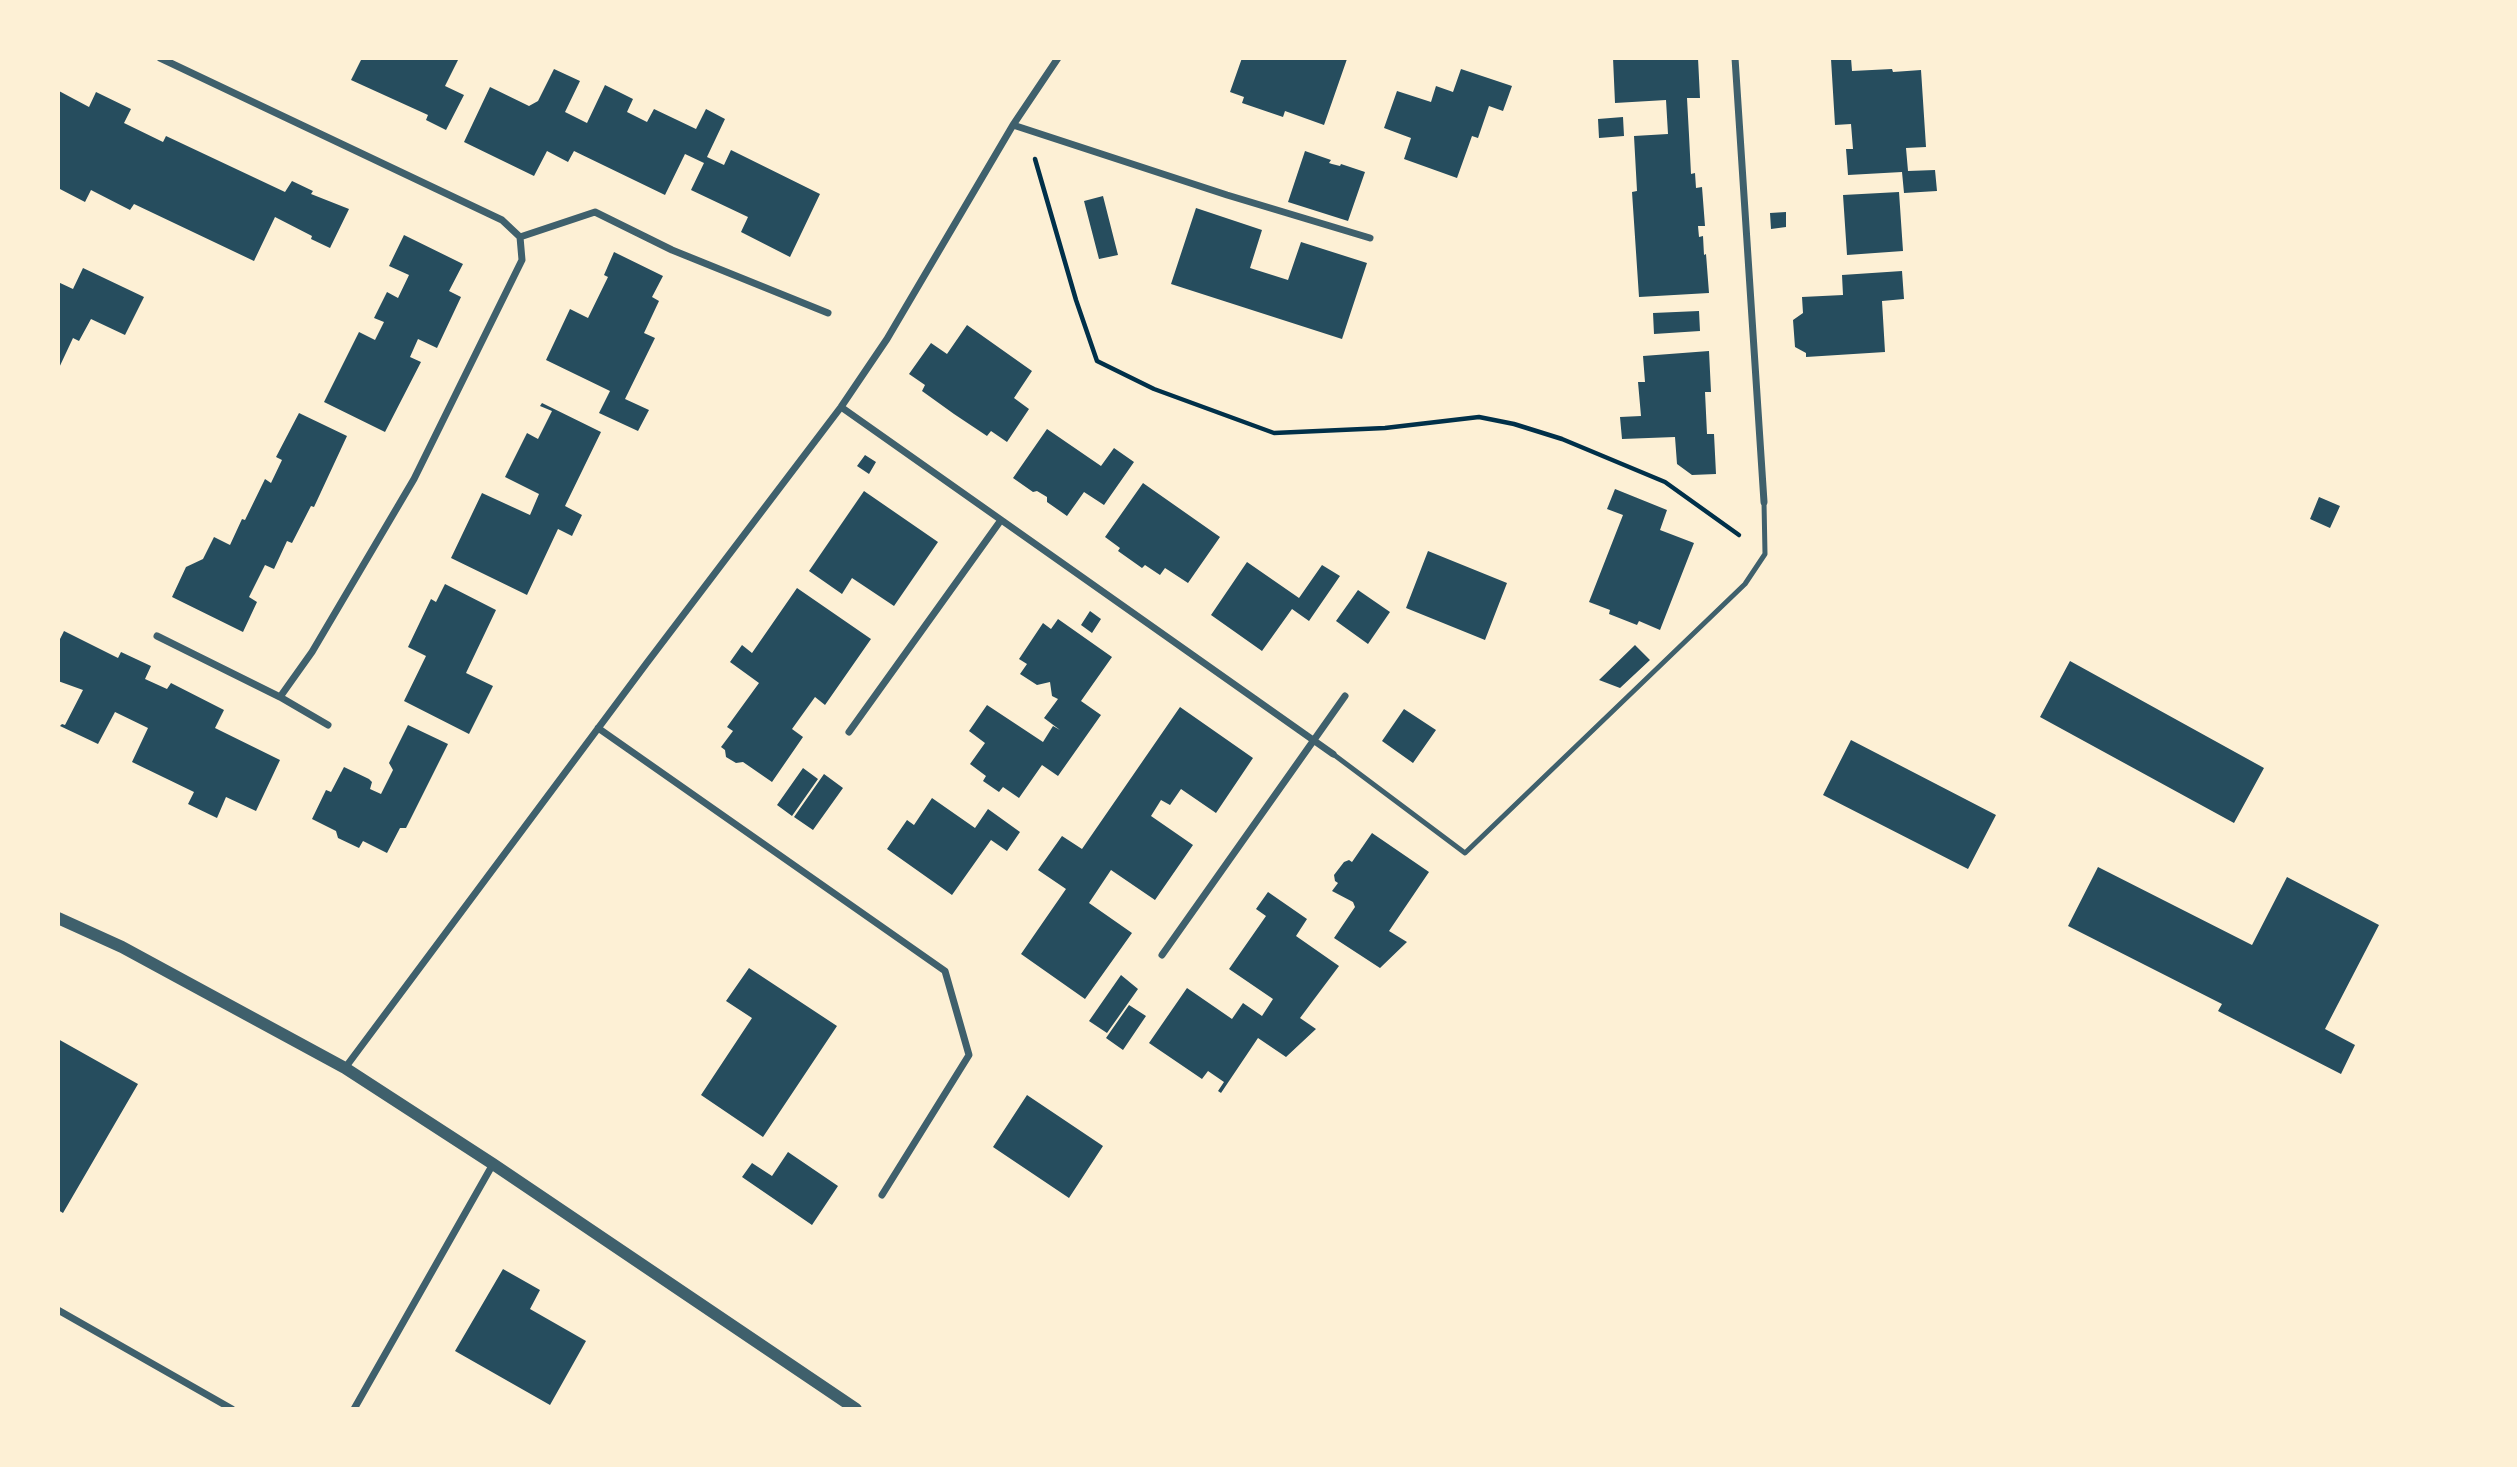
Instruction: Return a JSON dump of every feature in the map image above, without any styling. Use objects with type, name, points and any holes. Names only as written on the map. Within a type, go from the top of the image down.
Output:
[{"type":"street","points":[[160,58],[502,220],[520,237],[522,260],[414,479],[312,652],[280,697]]},
{"type":"street","points":[[345,1068],[841,407],[887,339],[1013,125],[1058,58]]},
{"type":"street","points":[[1735,58],[1763,502]]},
{"type":"street","points":[[1013,125],[1227,195],[1370,238]]},
{"type":"street","points":[[520,237],[595,212],[672,250],[828,313]]},
{"type":"street","points":[[841,407],[1333,754]]},
{"type":"street","points":[[849,732],[1001,520]]},
{"type":"street","points":[[157,636],[280,697],[328,725]]},
{"type":"street","points":[[1162,955],[1345,696]]},
{"type":"street","points":[[598,728],[945,971],[970,1055],[883,1195]]},
{"type":"street","points":[[58,918],[122,947],[345,1068],[493,1164],[856,1409]]},
{"type":"street","points":[[354,1409],[493,1164]]},
{"type":"street","points":[[58,1310],[232,1409]]},
{"type":"lane","points":[[1333,754],[1465,853],[1745,584],[1765,554],[1763,502]]},
{"type":"path","points":[[1013,125],[1032,149],[1076,300],[1097,360],[1154,389],[1274,433],[1385,428],[1479,417],[1514,424],[1562,439],[1665,482],[1765,554]]},
{"type":"building","points":[[362,58],[459,58],[445,86],[464,95],[446,130],[426,120],[428,115],[351,80]]},
{"type":"building","points":[[1242,58],[1347,59],[1324,125],[1285,111],[1283,117],[1242,103],[1244,97],[1230,92]]},
{"type":"building","points":[[1613,58],[1698,58],[1700,98],[1687,98],[1691,174],[1695,173],[1696,188],[1702,187],[1705,226],[1698,226],[1699,237],[1703,236],[1704,255],[1706,254],[1709,293],[1639,297],[1632,192],[1637,191],[1634,136],[1668,134],[1666,100],[1615,103]]},
{"type":"building","points":[[1851,58],[1852,71],[1921,70],[1926,147],[1906,148],[1908,171],[1935,170],[1937,191],[1904,193],[1902,172],[1848,175],[1846,149],[1853,149],[1851,124],[1835,125],[1831,59]]},
{"type":"building","points":[[554,69],[580,81],[565,112],[587,123],[605,85],[633,99],[627,112],[647,122],[654,109],[696,129],[706,109],[725,119],[707,157],[724,165],[731,150],[820,194],[790,257],[741,232],[748,217],[691,190],[704,163],[685,154],[665,195],[574,151],[568,162],[547,151],[534,176],[464,142],[490,87],[529,106],[538,101]]},
{"type":"building","points":[[1461,69],[1512,86],[1503,111],[1489,106],[1478,138],[1472,136],[1457,178],[1404,159],[1411,138],[1384,128],[1397,91],[1431,102],[1436,86],[1453,92]]},
{"type":"building","points":[[59,91],[89,107],[96,92],[131,109],[124,123],[163,142],[166,136],[285,192],[292,181],[313,191],[311,194],[349,209],[330,248],[275,217],[254,261],[134,204],[130,210],[91,190],[85,202],[58,188]]},
{"type":"building","points":[[1623,117],[1624,136],[1599,138],[1598,119]]},
{"type":"building","points":[[1305,151],[1331,160],[1329,163],[1365,172],[1348,221],[1288,202]]},
{"type":"building","points":[[1899,192],[1903,251],[1847,255],[1843,195]]},
{"type":"building","points":[[1103,196],[1118,255],[1099,259],[1084,201]]},
{"type":"building","points":[[1196,208],[1262,230],[1250,268],[1288,280],[1301,242],[1367,263],[1342,339],[1171,284]]},
{"type":"building","points":[[1786,212],[1786,227],[1771,229],[1770,213]]},
{"type":"building","points":[[404,235],[463,264],[449,291],[461,297],[437,348],[418,339],[410,357],[421,362],[385,432],[324,402],[359,332],[375,340],[384,322],[374,318],[387,292],[398,298],[409,275],[389,266]]},
{"type":"building","points":[[614,252],[663,276],[652,297],[659,301],[644,333],[655,338],[625,399],[649,410],[638,431],[599,413],[610,391],[546,360],[570,309],[588,318],[608,277],[604,275]]},
{"type":"building","points":[[83,268],[144,297],[125,335],[91,319],[79,341],[73,338],[58,370],[58,282],[73,289]]},
{"type":"building","points":[[1902,271],[1904,299],[1882,301],[1885,352],[1806,357],[1806,353],[1795,347],[1793,320],[1803,313],[1802,297],[1843,295],[1842,275]]},
{"type":"building","points":[[1699,311],[1700,331],[1654,334],[1653,313]]},
{"type":"building","points":[[967,325],[1032,371],[1014,398],[1029,409],[1007,442],[991,431],[987,436],[954,414],[922,391],[925,385],[909,374],[931,343],[947,354]]},
{"type":"building","points":[[1709,351],[1711,392],[1705,392],[1707,434],[1714,434],[1716,474],[1692,475],[1677,464],[1675,437],[1622,439],[1620,417],[1641,416],[1638,382],[1645,382],[1643,356]]},
{"type":"building","points":[[542,403],[601,432],[565,506],[582,515],[572,536],[558,529],[527,595],[451,558],[482,493],[530,515],[539,494],[505,477],[527,433],[538,439],[552,411],[540,406]]},
{"type":"building","points":[[299,413],[347,436],[314,507],[311,506],[292,543],[287,541],[274,569],[265,565],[249,597],[257,602],[243,632],[172,597],[186,567],[203,559],[214,537],[230,545],[265,479],[271,483],[282,460],[276,457]]},
{"type":"building","points":[[1047,429],[1101,466],[1114,448],[1134,462],[1104,505],[1084,492],[1067,516],[1047,502],[1047,497],[1037,491],[1033,492],[1013,478]]},
{"type":"building","points":[[865,455],[876,462],[869,474],[857,466]]},
{"type":"building","points":[[1143,483],[1220,537],[1188,583],[1165,568],[1160,575],[1145,565],[1142,568],[1118,551],[1120,548],[1105,537]]},
{"type":"building","points":[[1615,489],[1667,510],[1660,530],[1694,543],[1660,630],[1639,621],[1637,625],[1609,614],[1610,610],[1589,602],[1623,515],[1607,509]]},
{"type":"building","points":[[864,491],[938,542],[894,606],[852,578],[842,594],[809,571]]},
{"type":"building","points":[[2319,497],[2340,506],[2330,528],[2310,519]]},
{"type":"building","points":[[1428,551],[1507,583],[1485,640],[1406,608]]},
{"type":"building","points":[[1247,562],[1299,598],[1322,565],[1340,576],[1309,621],[1292,609],[1262,651],[1211,615]]},
{"type":"building","points":[[445,584],[496,610],[466,673],[493,686],[469,734],[404,701],[426,656],[408,647],[431,599],[436,602]]},
{"type":"building","points":[[797,588],[871,639],[825,705],[815,697],[792,729],[803,737],[772,782],[743,762],[736,763],[726,757],[725,750],[721,747],[733,731],[727,727],[759,683],[730,662],[742,645],[752,653]]},
{"type":"building","points":[[1358,590],[1390,612],[1368,644],[1336,621]]},
{"type":"building","points":[[1090,611],[1101,619],[1092,633],[1081,625]]},
{"type":"building","points":[[1058,619],[1112,657],[1081,701],[1101,715],[1058,776],[1042,765],[1019,798],[1003,787],[999,792],[983,781],[986,776],[970,764],[985,743],[969,731],[987,705],[1043,742],[1053,726],[1060,730],[1044,718],[1058,699],[1052,696],[1050,682],[1037,685],[1020,674],[1027,664],[1019,659],[1043,623],[1051,629]]},
{"type":"building","points":[[64,631],[118,658],[121,652],[151,666],[145,679],[167,689],[171,683],[224,710],[215,728],[280,760],[256,811],[226,797],[217,818],[188,804],[194,792],[132,762],[148,728],[115,712],[98,744],[60,726],[65,725],[83,690],[58,681],[58,643]]},
{"type":"building","points":[[1635,645],[1650,660],[1620,688],[1599,680]]},
{"type":"building","points":[[2070,661],[2264,768],[2234,823],[2040,717]]},
{"type":"building","points":[[1180,707],[1253,758],[1216,813],[1181,789],[1170,805],[1161,800],[1151,816],[1193,845],[1155,900],[1111,870],[1089,903],[1132,933],[1085,999],[1021,954],[1066,889],[1038,870],[1062,836],[1082,849]]},
{"type":"building","points":[[1404,709],[1436,730],[1413,763],[1382,741]]},
{"type":"building","points":[[408,725],[448,744],[406,828],[400,828],[387,853],[363,841],[359,848],[338,838],[336,831],[312,819],[326,790],[331,792],[344,767],[369,779],[372,782],[370,789],[381,794],[393,770],[389,763]]},
{"type":"building","points":[[1851,740],[1996,815],[1968,869],[1823,795]]},
{"type":"building","points":[[803,768],[818,779],[792,816],[777,805]]},
{"type":"building","points":[[824,774],[843,788],[813,830],[794,817]]},
{"type":"building","points":[[932,798],[975,828],[988,809],[1020,832],[1007,851],[991,840],[952,895],[887,849],[907,820],[914,825]]},
{"type":"building","points":[[1372,833],[1429,872],[1389,931],[1407,942],[1380,968],[1334,938],[1355,907],[1353,902],[1332,891],[1338,883],[1334,875],[1344,862],[1352,862]]},
{"type":"building","points":[[2098,867],[2252,945],[2287,877],[2379,925],[2325,1029],[2355,1045],[2341,1074],[2218,1011],[2222,1004],[2068,926]]},
{"type":"building","points":[[1268,892],[1307,919],[1296,936],[1339,966],[1300,1018],[1316,1029],[1286,1057],[1258,1038],[1221,1093],[1218,1091],[1224,1082],[1208,1071],[1202,1079],[1149,1043],[1187,988],[1232,1019],[1243,1003],[1262,1016],[1273,999],[1229,969],[1266,916],[1256,909]]},
{"type":"building","points":[[749,968],[837,1026],[763,1137],[701,1095],[752,1018],[726,1001]]},
{"type":"building","points":[[1121,975],[1138,989],[1107,1033],[1089,1021]]},
{"type":"building","points":[[1129,1005],[1146,1016],[1123,1050],[1106,1038]]},
{"type":"building","points":[[58,1039],[138,1084],[63,1213],[58,1210]]},
{"type":"building","points":[[1027,1095],[1103,1146],[1069,1198],[993,1147]]},
{"type":"building","points":[[788,1152],[838,1186],[812,1225],[742,1177],[752,1163],[772,1176]]},
{"type":"building","points":[[503,1269],[540,1290],[530,1309],[586,1341],[550,1405],[455,1351]]}]
